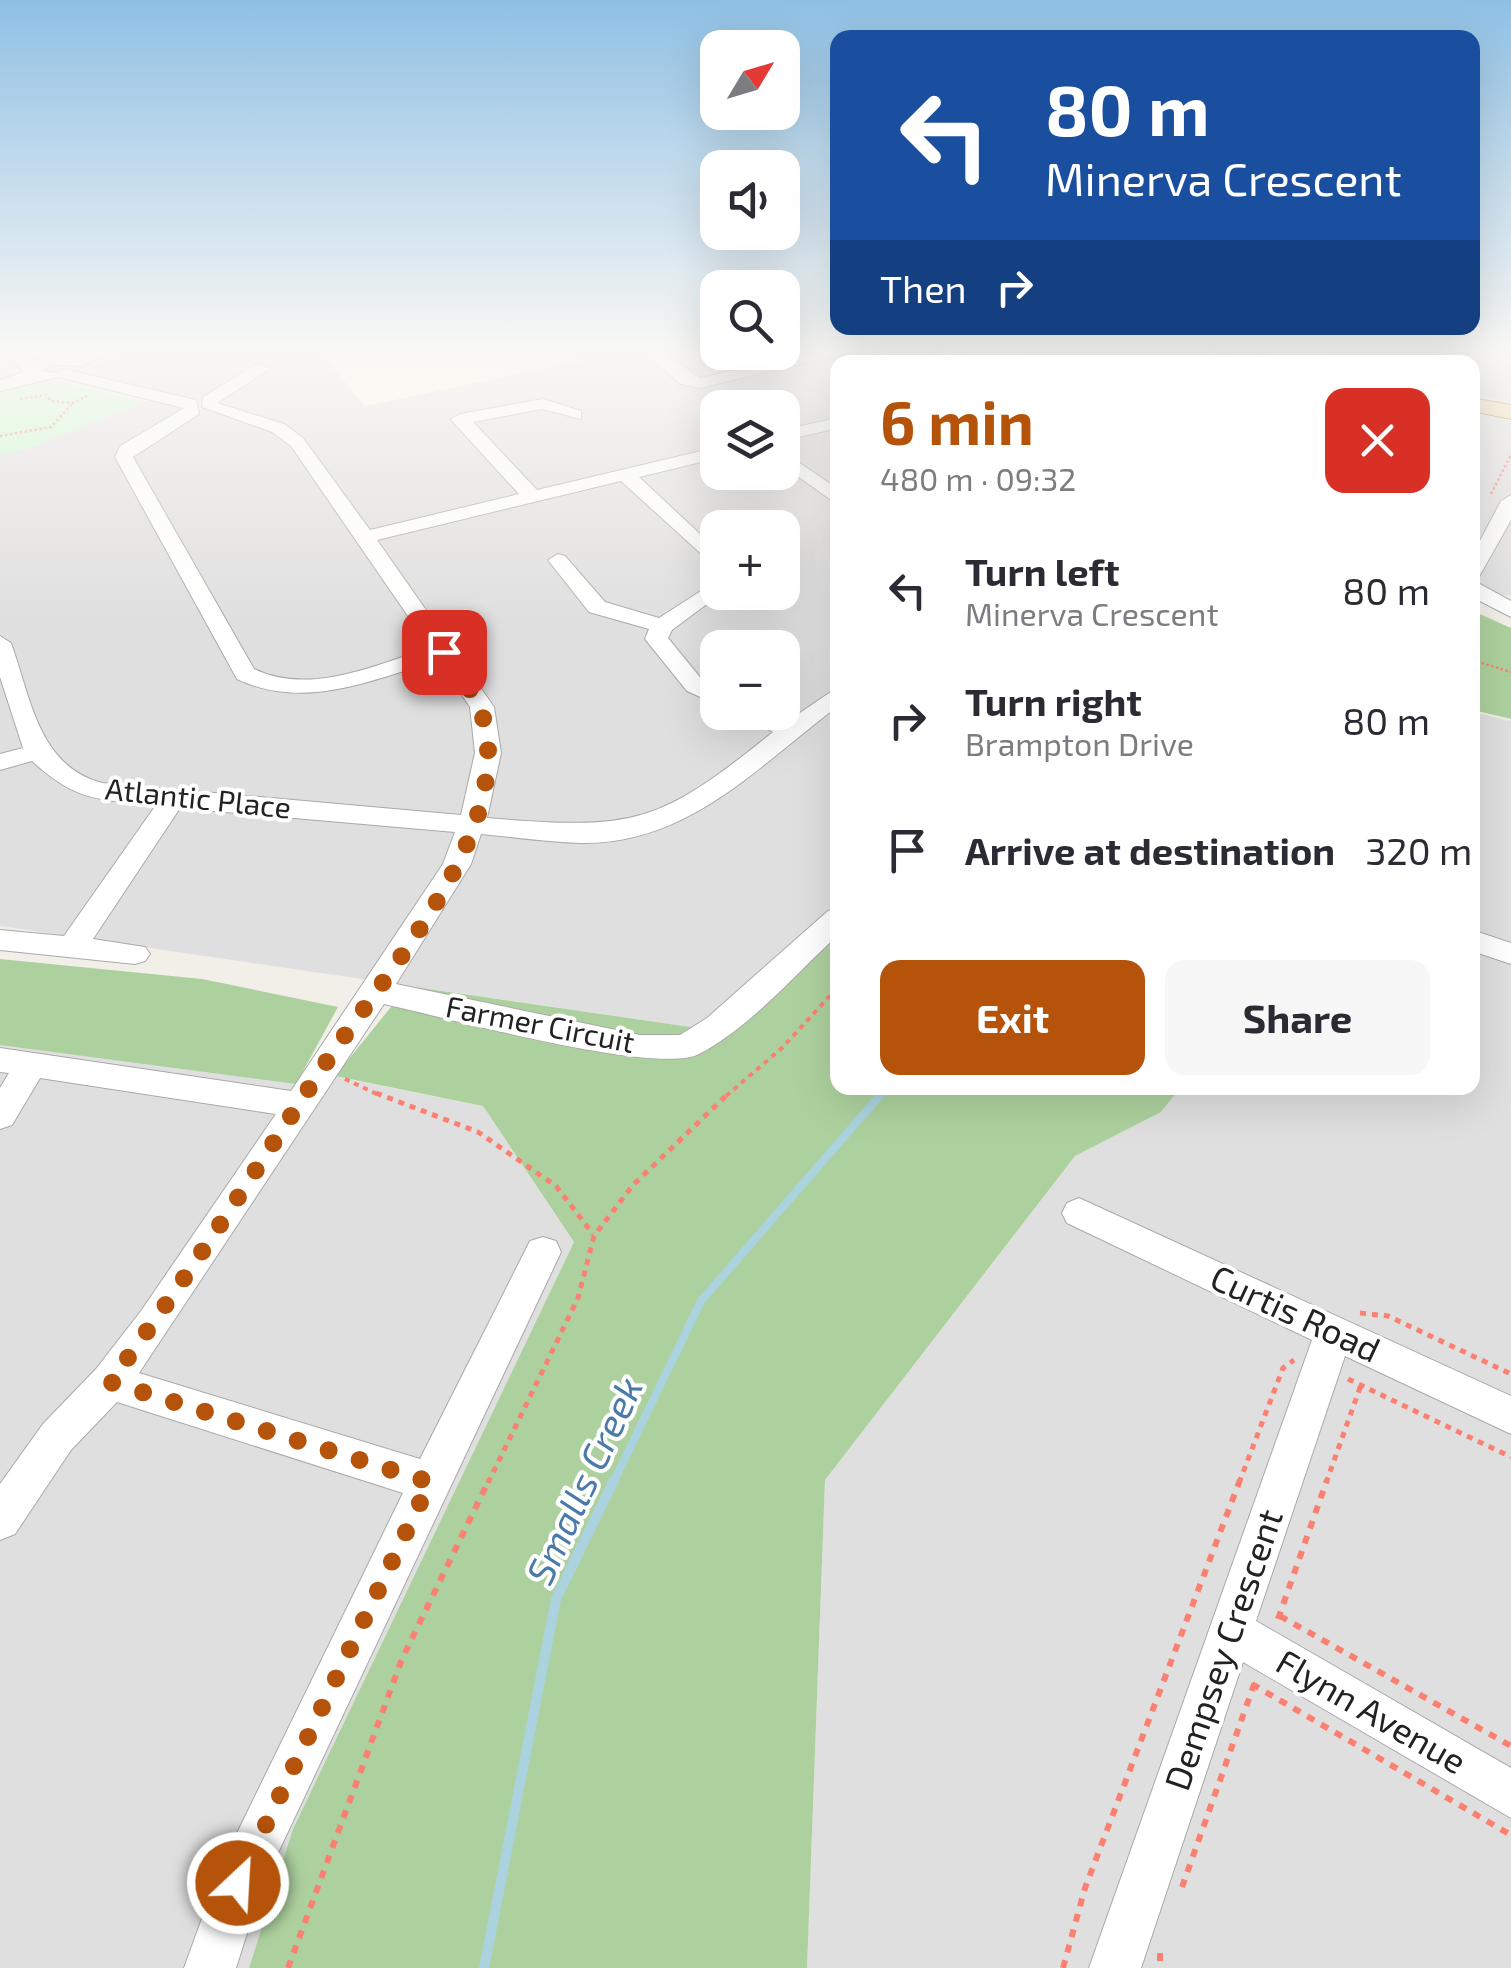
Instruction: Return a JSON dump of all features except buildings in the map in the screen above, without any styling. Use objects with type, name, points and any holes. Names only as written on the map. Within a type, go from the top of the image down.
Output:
[{"type":"street","points":[[150,440],[124,457],[245,674],[262,686],[310,688],[444,652]]},
{"type":"street","points":[[0,1519],[57,1437],[110,1382],[300,1106],[458,864],[484,791],[488,728],[482,707],[294,440]]},
{"type":"street","points":[[480,440],[534,496]]},
{"type":"street","points":[[365,536],[700,456]]},
{"type":"street","points":[[800,470],[830,493]]},
{"type":"street","points":[[625,474],[700,547]]},
{"type":"street","points":[[1480,561],[1511,501]]},
{"type":"street","points":[[558,560],[596,607],[662,626]]},
{"type":"street","points":[[1480,593],[1511,610]]},
{"type":"street","points":[[700,599],[662,626],[656,640],[664,654],[700,689]]},
{"type":"street","points":[[0,762],[37,752],[2,650]]},
{"type":"street","name":"Atlantic Place","points":[[800,721],[830,700]]},
{"type":"street","name":"Atlantic Place","points":[[37,752],[72,783],[173,799],[580,834],[622,832],[662,821],[722,782],[788,730]]},
{"type":"street","points":[[72,946],[173,799]]},
{"type":"street","name":"Farmer Circuit","points":[[376,991],[640,1047],[686,1046],[718,1026],[830,925]]},
{"type":"street","points":[[0,940],[135,954]]},
{"type":"street","points":[[1480,943],[1511,954]]},
{"type":"street","points":[[0,1116],[15,1062],[300,1106]]},
{"type":"street","name":"Curtis Road","points":[[1079,1213],[1511,1415]]},
{"type":"street","points":[[210,1968],[238,1883],[542,1252]]},
{"type":"street","name":"Dempsey Crescent","points":[[1115,1968],[1334,1331]]},
{"type":"street","points":[[110,1382],[430,1482]]},
{"type":"street","name":"Flynn Avenue","points":[[1226,1648],[1511,1794]]},
{"type":"path","points":[[1480,662],[1511,672]]},
{"type":"path","points":[[288,1968],[402,1659],[578,1298],[594,1236],[678,1138],[782,1046],[830,995]]},
{"type":"path","points":[[1279,1616],[1511,1746]]},
{"type":"path","points":[[1179,1641],[1226,1648],[1511,1835]]},
{"type":"shaded area","points":[[50,440],[700,440],[700,490],[800,490],[800,440],[830,440],[830,928],[704,1029],[0,926],[0,455]]},
{"type":"shaded area","points":[[1480,440],[1511,440],[1511,596],[1480,591]]},
{"type":"shaded area","points":[[1480,714],[1511,721],[1511,1968],[807,1968],[825,1480],[1075,1156],[1161,1112],[1174,1095],[1480,1095]]},
{"type":"shaded area","points":[[0,1010],[483,1106],[574,1242],[293,1829],[249,1968],[0,1968]]},
{"type":"green space","points":[[0,440],[50,440],[30,448],[0,455]]},
{"type":"green space","points":[[1480,614],[1511,628],[1511,719],[1480,712]]},
{"type":"green space","points":[[830,928],[830,1095],[1174,1095],[1161,1112],[1075,1156],[825,1480],[807,1968],[249,1968],[293,1829],[574,1242],[483,1106],[335,1076],[408,986],[704,1029]]},
{"type":"green space","points":[[0,959],[202,979],[338,1007],[296,1084],[0,1045]]},
{"type":"waterway","name":"Smalls Creek","points":[[613,1483],[701,1301],[880,1095]]},
{"type":"waterway","name":"Smalls Creek","points":[[484,1968],[556,1599],[614,1480]]},
{"type":"route","points":[[238,1883],[430,1482],[110,1382],[300,1106],[458,864],[484,791],[488,728],[482,707],[444,652]]}]
